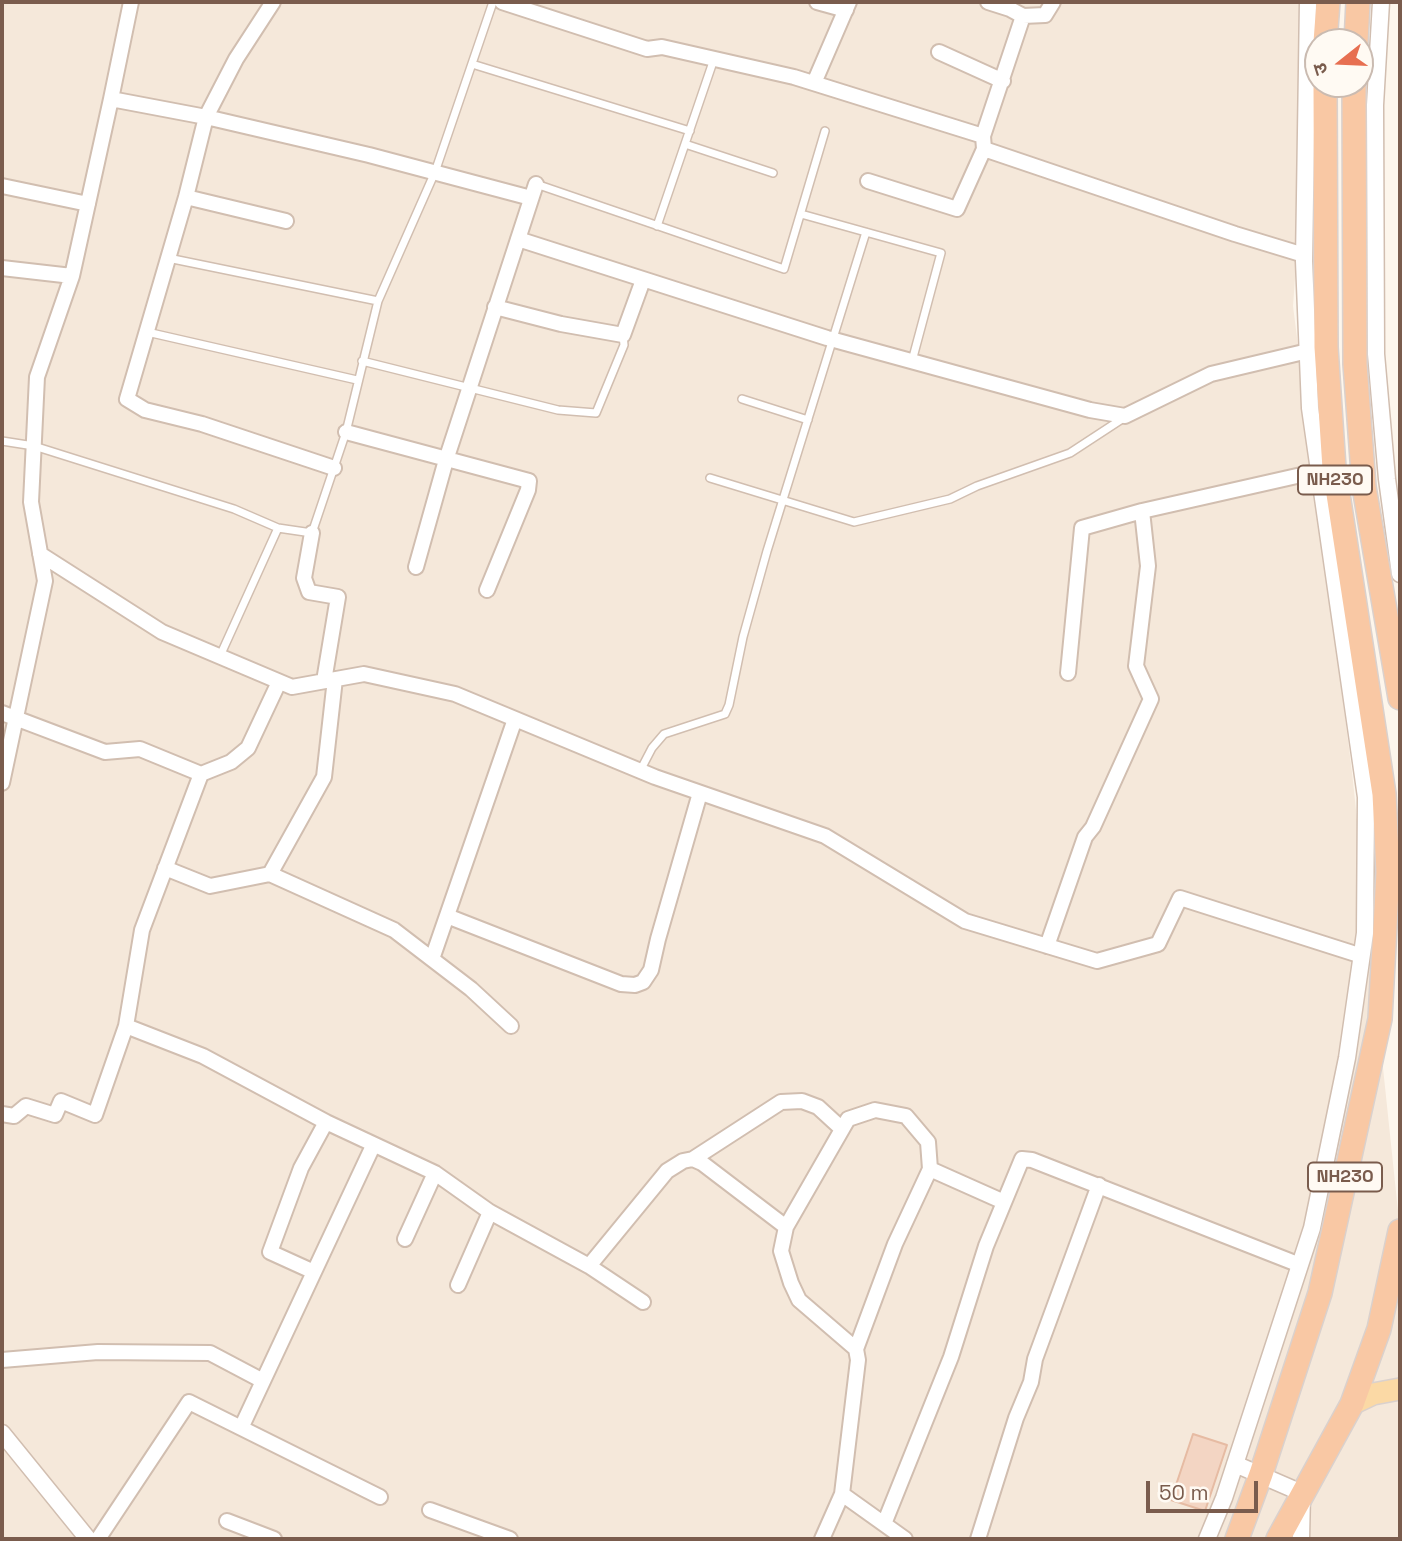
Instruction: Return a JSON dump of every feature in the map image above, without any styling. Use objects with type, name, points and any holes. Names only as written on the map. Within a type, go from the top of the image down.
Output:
[{"type":"highway","points":[[1326,28],[1328,2]]},
{"type":"highway","points":[[1357,28],[1359,2]]},
{"type":"highway","name":"NH230","points":[[1237,1539],[1320,1293],[1380,1019],[1394,867],[1334,468],[1325,347],[1325,98]]},
{"type":"highway","name":"NH230","points":[[1354,98],[1355,364],[1363,473],[1400,698]]},
{"type":"highway","points":[[1278,1539],[1352,1404],[1379,1329],[1399,1240]]},
{"type":"main road","points":[[1352,1404],[1373,1394],[1400,1390]]},
{"type":"street","points":[[2,783],[9,715],[45,580],[31,502],[37,377],[72,276],[131,2]]},
{"type":"street","points":[[273,2],[236,59],[206,117],[186,197],[127,399],[145,410],[202,424],[334,468]]},
{"type":"street","points":[[502,2],[647,50],[662,47],[814,83],[1236,234],[1304,255]]},
{"type":"street","points":[[814,83],[848,6],[817,2]]},
{"type":"street","points":[[988,2],[1023,16],[1045,15],[1053,2]]},
{"type":"street","points":[[1207,1539],[1235,1464],[1312,1228],[1347,1058],[1365,933],[1366,797],[1310,408],[1304,255],[1308,2]]},
{"type":"street","points":[[1381,2],[1375,105],[1376,354],[1387,480],[1400,574]]},
{"type":"street","points":[[868,181],[957,209],[984,143],[1023,16]]},
{"type":"street","points":[[939,52],[1003,81]]},
{"type":"street","points":[[111,99],[206,117],[435,172],[533,191],[446,460],[416,567]]},
{"type":"street","points":[[2,186],[88,204]]},
{"type":"street","points":[[186,197],[286,221]]},
{"type":"street","points":[[518,239],[833,339],[1090,410],[1125,416],[1211,374],[1308,351]]},
{"type":"street","points":[[2,268],[72,276]]},
{"type":"street","points":[[495,307],[561,324],[623,335],[643,280]]},
{"type":"street","points":[[346,432],[529,481],[528,490],[487,590]]},
{"type":"street","points":[[1068,673],[1082,528],[1142,511],[1319,471]]},
{"type":"street","points":[[1047,946],[1085,837],[1093,827],[1151,699],[1136,666],[1148,566],[1142,511]]},
{"type":"street","points":[[270,874],[324,777],[329,680],[338,597],[310,592],[307,585],[304,567],[312,533]]},
{"type":"street","points":[[40,554],[162,632],[279,682],[292,687],[364,674],[454,694],[640,771],[824,836],[965,920],[1047,946],[1097,961],[1158,944],[1180,898],[1362,956]]},
{"type":"street","points":[[9,715],[105,752],[140,749],[201,774],[231,762],[247,748],[279,682]]},
{"type":"street","points":[[432,959],[514,719]]},
{"type":"street","points":[[2,1114],[14,1116],[26,1105],[55,1115],[61,1101],[94,1115],[126,1026],[142,930],[201,774]]},
{"type":"street","points":[[447,916],[621,984],[635,985],[643,982],[651,971],[700,793]]},
{"type":"street","points":[[164,869],[210,886],[270,874],[394,930],[471,989],[511,1026]]},
{"type":"street","points":[[126,1026],[203,1056],[326,1122],[435,1173],[490,1212],[589,1266],[643,1302]]},
{"type":"street","points":[[589,1266],[667,1171],[682,1161],[693,1159],[781,1102],[802,1101],[818,1107],[842,1129]]},
{"type":"street","points":[[822,1539],[842,1494],[858,1360],[856,1349],[895,1244],[930,1169],[928,1142],[906,1116],[875,1110],[848,1119],[786,1227],[781,1251],[790,1283],[799,1300],[856,1349]]},
{"type":"street","points":[[314,1272],[270,1252],[301,1168],[326,1122]]},
{"type":"street","points":[[242,1426],[372,1148]]},
{"type":"street","points":[[693,1159],[786,1227]]},
{"type":"street","points":[[884,1524],[951,1357],[986,1246],[1022,1159],[1032,1160],[1099,1185],[1300,1265]]},
{"type":"street","points":[[930,1169],[1004,1202]]},
{"type":"street","points":[[405,1239],[435,1173]]},
{"type":"street","points":[[978,1539],[1016,1418],[1031,1382],[1035,1359],[1099,1185]]},
{"type":"street","points":[[458,1285],[490,1212]]},
{"type":"street","points":[[2,1360],[98,1352],[210,1353],[263,1381]]},
{"type":"street","points":[[98,1539],[189,1402],[242,1426],[380,1497]]},
{"type":"street","points":[[2,1433],[88,1539]]},
{"type":"street","points":[[1235,1464],[1301,1493],[1301,1539]]},
{"type":"street","points":[[842,1494],[905,1539]]},
{"type":"street","points":[[430,1510],[510,1539]]},
{"type":"street","points":[[227,1521],[274,1539]]},
{"type":"lane","points":[[2,441],[34,446],[234,509],[278,528],[312,533],[346,432],[378,302],[435,172],[493,2]]},
{"type":"lane","points":[[657,226],[714,59]]},
{"type":"lane","points":[[472,64],[690,131]]},
{"type":"lane","points":[[533,191],[657,226],[784,270],[825,131]]},
{"type":"lane","points":[[685,145],[773,173]]},
{"type":"lane","points":[[801,214],[941,253],[912,361]]},
{"type":"lane","points":[[640,771],[652,748],[664,734],[724,714],[729,705],[743,636],[866,232]]},
{"type":"lane","points":[[168,258],[378,302]]},
{"type":"lane","points":[[146,331],[357,380]]},
{"type":"lane","points":[[362,361],[558,410],[596,413],[624,345],[623,335]]},
{"type":"lane","points":[[742,399],[808,420]]},
{"type":"lane","points":[[710,478],[854,522],[950,499],[977,486],[1070,453],[1125,416]]},
{"type":"lane","points":[[220,657],[278,528]]},
{"type":"shaded area","points":[[2,2],[1315,2],[1313,28],[1304,28],[1304,98],[1308,98],[1293,306],[1352,772],[1400,1230],[1400,1539],[2,1539]]},
{"type":"building","points":[[1193,1434],[1227,1445],[1205,1511],[1171,1500]]}]
